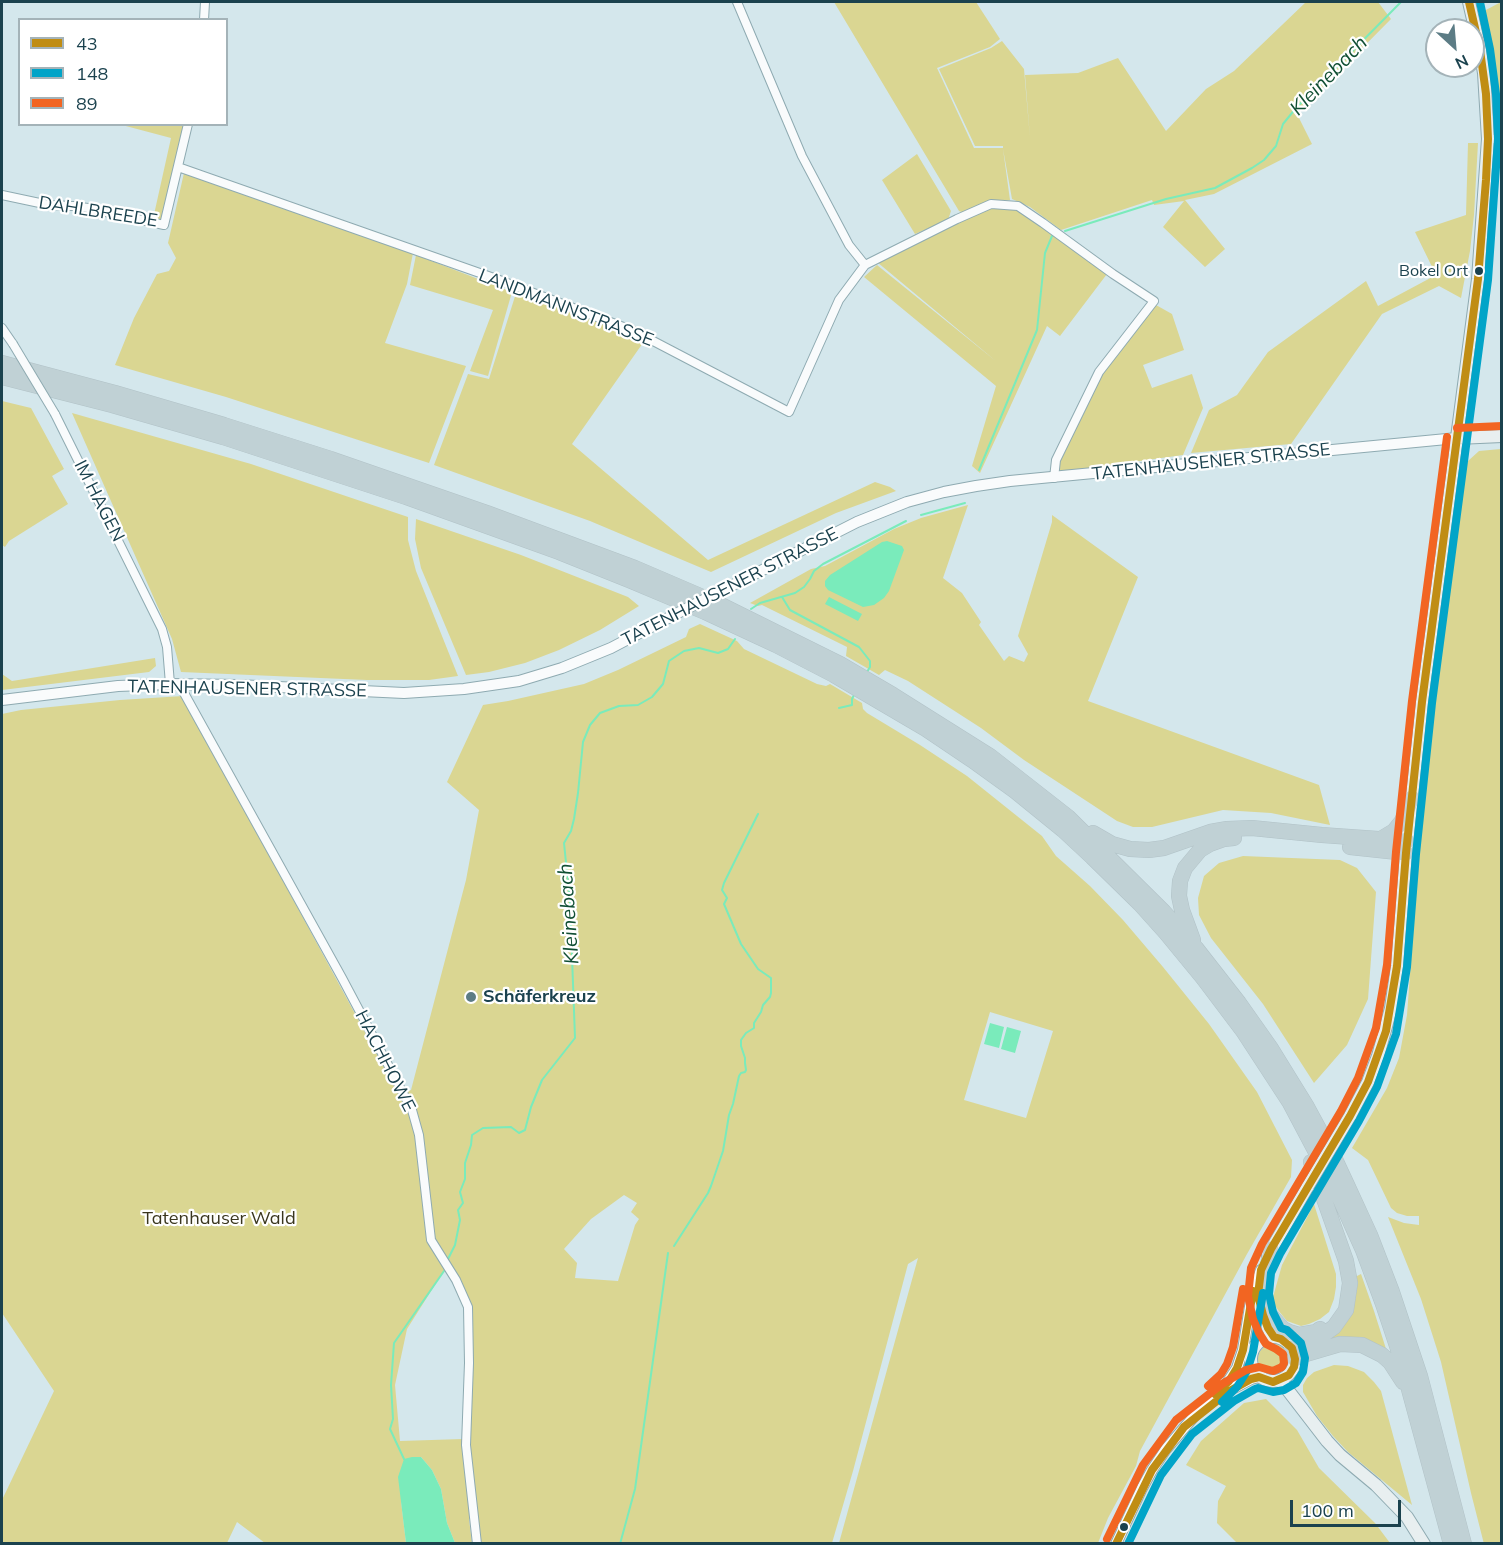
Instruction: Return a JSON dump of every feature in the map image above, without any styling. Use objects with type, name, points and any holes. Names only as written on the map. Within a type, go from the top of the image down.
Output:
[{"type":"highway","points":[[2,363],[115,393],[331,459],[465,505],[635,568],[719,604],[990,756],[1068,818],[1164,912],[1196,948],[1270,1047],[1307,1107],[1333,1155],[1370,1235],[1392,1292],[1420,1376],[1464,1544]]},
{"type":"highway","points":[[2,377],[223,437],[406,497],[559,552],[705,612],[837,670]]},
{"type":"highway","points":[[873,690],[1015,791],[1063,830],[1114,878],[1166,933],[1243,1031],[1290,1103],[1336,1190],[1363,1250],[1387,1316],[1451,1544]]},
{"type":"highway","points":[[1379,840],[1394,831],[1402,821],[1412,798]]},
{"type":"highway","points":[[1068,818],[1112,844],[1130,849],[1164,848],[1210,832],[1252,828],[1379,840],[1406,847]]},
{"type":"highway","points":[[1196,948],[1182,910],[1179,896],[1180,881],[1192,858],[1210,844],[1224,839],[1245,837],[1406,847]]},
{"type":"highway","points":[[1290,1103],[1346,1261],[1350,1283],[1346,1310],[1334,1327],[1293,1353]]},
{"type":"highway","points":[[1271,1249],[1264,1297],[1268,1312],[1283,1329],[1299,1335],[1316,1332],[1330,1323],[1348,1296]]},
{"type":"highway","points":[[1293,1353],[1306,1354],[1328,1347],[1362,1345],[1382,1355],[1390,1362],[1412,1400]]},
{"type":"main road","points":[[1268,1339],[1258,1315],[1261,1270],[1368,1082],[1386,1031],[1391,1008],[1397,966],[1406,847],[1437,579],[1478,279],[1488,139],[1484,73],[1469,2]]},
{"type":"main road","points":[[1457,438],[1502,436]]},
{"type":"main road","points":[[1268,1339],[1281,1339],[1293,1353],[1294,1367],[1285,1377],[1273,1382],[1259,1377],[1252,1365],[1252,1351],[1256,1345],[1268,1339]]},
{"type":"main road","points":[[1285,1377],[1292,1383],[1312,1422],[1340,1455],[1376,1485],[1407,1517],[1424,1544]]},
{"type":"street","points":[[204,18],[205,2]]},
{"type":"street","points":[[737,2],[802,156],[849,245],[865,265]]},
{"type":"street","name":"DAHLBREEDE","points":[[2,195],[49,205],[88,208],[164,225],[188,126]]},
{"type":"street","points":[[1488,139],[1502,139]]},
{"type":"street","name":"LANDMANNSTRASSE","points":[[178,167],[494,278],[634,331],[789,412],[839,300],[865,265],[992,204],[1018,206],[1154,301],[1099,372],[1056,460],[1054,478]]},
{"type":"street","name":"IM HAGEN","points":[[2,328],[55,414],[162,629],[167,647],[170,684]]},
{"type":"street","name":"TATENHAUSENER STRASSE","points":[[2,700],[118,686],[170,684],[249,685],[404,693],[464,689],[519,681],[562,668],[611,648],[857,522],[907,502],[944,492],[976,486],[1457,438]]},
{"type":"street","name":"HACHHOWE","points":[[184,684],[184,693],[342,978],[412,1110],[419,1135],[431,1240],[456,1280],[468,1307],[469,1363],[466,1445],[477,1544]]},
{"type":"street","points":[[1116,1544],[1152,1470],[1184,1427],[1229,1381],[1237,1368],[1243,1350],[1252,1294],[1261,1270]]},
{"type":"street","points":[[1202,1407],[1252,1365]]},
{"type":"street","points":[[1184,1427],[1228,1392],[1259,1377]]},
{"type":"green space","points":[[834,2],[976,2],[1000,39],[990,47],[937,68],[974,148],[1003,148],[1003,146],[975,146],[939,69],[991,48],[1002,41],[1024,69],[1030,138],[1025,75],[1078,73],[1118,58],[1166,131],[1206,89],[1234,71],[1306,2],[1378,2],[1391,19],[1297,114],[1312,144],[1214,194],[1185,200],[1225,249],[1205,267],[1163,227],[1184,201],[1154,205],[1152,200],[1061,230],[1030,207],[1012,199],[1003,149],[1010,200],[995,202],[964,213],[959,211]]},
{"type":"green space","points":[[1501,2],[1501,121],[1492,46],[1484,11]]},
{"type":"green space","points":[[126,126],[184,126],[161,220],[153,219],[171,138]]},
{"type":"green space","points":[[1468,143],[1478,143],[1474,215],[1461,298],[1439,286],[1382,314],[1291,444],[1191,453],[1209,410],[1237,395],[1268,352],[1366,281],[1378,306],[1436,275],[1415,232],[1466,215]]},
{"type":"green space","points":[[917,154],[951,211],[948,220],[915,234],[882,180]]},
{"type":"green space","points":[[184,173],[413,253],[407,284],[385,343],[466,366],[429,463],[226,397],[115,365],[134,318],[157,274],[169,271],[176,258],[168,243]]},
{"type":"green space","points":[[990,208],[1016,208],[1107,274],[1060,336],[1047,326],[980,473],[972,466],[996,386],[864,277],[877,265],[997,362],[877,262]]},
{"type":"green space","points":[[416,255],[512,292],[488,376],[470,371],[493,310],[410,285]]},
{"type":"green space","points":[[517,290],[645,340],[572,444],[708,560],[875,482],[896,491],[836,513],[711,572],[590,521],[434,465],[468,374],[489,379]]},
{"type":"green space","points":[[1156,305],[1172,314],[1184,350],[1143,365],[1152,388],[1192,374],[1203,408],[1183,455],[1061,472],[1057,464],[1102,374]]},
{"type":"green space","points":[[2,401],[31,408],[64,469],[52,476],[68,504],[9,541],[5,547],[2,545]]},
{"type":"green space","points":[[72,413],[251,464],[408,517],[408,540],[416,571],[458,676],[429,680],[367,680],[181,672],[172,639]]},
{"type":"green space","points":[[1501,449],[1502,1543],[1484,1544],[1441,1362],[1421,1299],[1388,1217],[1404,1223],[1419,1225],[1419,1216],[1407,1216],[1391,1208],[1368,1160],[1352,1148],[1387,1088],[1399,1058],[1407,1015],[1422,809],[1465,470],[1468,461],[1479,451]]},
{"type":"green space","points":[[968,505],[943,578],[962,593],[981,622],[979,625],[1004,661],[1009,656],[1024,662],[1028,654],[1018,636],[1052,522],[1052,515],[1138,577],[1088,701],[1319,785],[1330,825],[1271,813],[1223,810],[1152,827],[1133,827],[1117,821],[908,681],[885,670],[879,675],[846,656],[847,647],[762,605],[750,603],[811,569],[825,566],[894,529],[921,518]]},
{"type":"green space","points":[[416,519],[521,555],[628,597],[639,606],[600,630],[559,650],[525,663],[466,675],[421,568],[415,539]]},
{"type":"green space","name":"Tatenhauser Wald","points":[[700,624],[737,641],[744,649],[817,684],[826,686],[830,684],[862,703],[867,713],[967,776],[1042,836],[1056,856],[1123,920],[1209,1024],[1257,1092],[1292,1160],[1291,1177],[1140,1451],[1136,1466],[1108,1518],[1098,1543],[839,1543],[918,1258],[908,1264],[832,1543],[481,1543],[478,1521],[469,1519],[472,1543],[455,1543],[447,1523],[441,1489],[432,1470],[421,1457],[401,1501],[406,1543],[265,1543],[237,1522],[227,1543],[2,1543],[2,1500],[54,1391],[2,1313],[2,714],[120,700],[183,696],[399,1095],[411,1090],[466,880],[479,810],[447,782],[483,705],[584,684],[686,637],[689,629]],"holes":[[[990,1012],[1053,1031],[1026,1118],[964,1100]],[[624,1195],[637,1203],[631,1212],[639,1219],[635,1225],[618,1281],[575,1278],[577,1263],[564,1249],[591,1219]],[[445,1269],[464,1308],[466,1363],[463,1439],[400,1441],[395,1385],[407,1329]]]},
{"type":"green space","points":[[155,658],[156,666],[149,672],[2,690],[2,674],[12,681]]},
{"type":"green space","points":[[1243,856],[1340,860],[1357,868],[1376,892],[1368,999],[1347,1045],[1314,1083],[1263,1004],[1211,938],[1199,915],[1198,898],[1204,876],[1219,863]]},
{"type":"green space","points":[[1314,1204],[1336,1274],[1336,1287],[1329,1312],[1320,1319],[1301,1326],[1287,1321],[1274,1304],[1273,1297],[1282,1265]]},
{"type":"green space","points":[[1361,1274],[1387,1352],[1320,1343],[1354,1304],[1357,1276]]},
{"type":"green space","points":[[1273,1344],[1284,1348],[1288,1359],[1284,1370],[1273,1374],[1262,1370],[1258,1359],[1262,1348]]},
{"type":"green space","points":[[1334,1365],[1348,1366],[1364,1372],[1381,1391],[1412,1505],[1348,1452],[1317,1416],[1303,1392],[1303,1385],[1307,1378],[1314,1372]]},
{"type":"green space","points":[[1266,1399],[1297,1430],[1319,1468],[1375,1523],[1390,1543],[1237,1543],[1217,1523],[1218,1501],[1226,1486],[1186,1465],[1201,1441],[1244,1403]]},
{"type":"shaded area","points":[[887,541],[902,546],[904,550],[889,591],[884,598],[874,605],[863,607],[828,590],[825,581],[830,575]]},
{"type":"shaded area","points":[[829,597],[862,614],[858,621],[825,604]]},
{"type":"shaded area","points":[[990,1023],[1004,1027],[999,1048],[984,1044]]},
{"type":"shaded area","points":[[1007,1027],[1021,1031],[1015,1053],[1001,1049]]},
{"type":"shaded area","points":[[421,1457],[432,1470],[441,1489],[447,1523],[455,1543],[406,1543],[398,1477],[404,1459]]},
{"type":"waterway","name":"Kleinebach","points":[[1065,231],[1166,199],[1215,188],[1264,160],[1276,146],[1283,124],[1296,108],[1401,2]]},
{"type":"waterway","name":"Kleinebach","points":[[979,470],[1037,330],[1045,253],[1052,236]]},
{"type":"waterway","name":"Kleinebach","points":[[921,515],[965,503]]},
{"type":"waterway","name":"Kleinebach","points":[[751,609],[760,603],[795,593],[804,587],[814,571],[823,564],[906,521]]},
{"type":"waterway","points":[[782,597],[790,610],[859,647],[870,661],[867,672]]},
{"type":"waterway","name":"Kleinebach","points":[[447,1261],[455,1245],[460,1220],[458,1210],[463,1203],[460,1192],[465,1179],[465,1163],[472,1135],[483,1128],[511,1127],[519,1133],[525,1130],[542,1080],[575,1038],[570,902],[564,843],[571,831],[574,819],[583,742],[590,725],[600,713],[619,706],[638,705],[652,697],[663,684],[669,661],[684,651],[699,648],[718,653],[728,649],[735,639]]},
{"type":"waterway","points":[[839,708],[852,705],[854,695]]},
{"type":"waterway","points":[[674,1246],[711,1186],[723,1151],[739,1076],[746,1070],[741,1040],[754,1028],[754,1023],[771,993],[771,978],[758,969],[741,944],[724,904],[727,898],[722,890],[758,814]]},
{"type":"waterway","points":[[620,1544],[635,1489],[668,1253]]},
{"type":"waterway","name":"Kleinebach","points":[[404,1459],[390,1429],[393,1419],[391,1385],[394,1343],[444,1271]]},
{"type":"transit line","name":"43","points":[[1116,1544],[1152,1470],[1184,1427],[1228,1392],[1251,1379],[1259,1377],[1273,1382],[1289,1375],[1294,1367],[1295,1359],[1292,1348],[1281,1339],[1274,1337],[1263,1315],[1258,1295],[1261,1270],[1368,1082],[1386,1031],[1397,966],[1422,702],[1478,279],[1486,180],[1488,139],[1486,94],[1480,50],[1469,2]]},
{"type":"transit line","name":"148","points":[[1128,1544],[1161,1475],[1192,1434],[1234,1401],[1255,1389],[1273,1392],[1284,1390],[1296,1383],[1303,1372],[1305,1358],[1301,1343],[1287,1330],[1281,1328],[1273,1312],[1269,1294],[1271,1273],[1377,1087],[1396,1034],[1407,967],[1432,703],[1488,280],[1498,139],[1496,94],[1480,2]]},
{"type":"transit line","name":"89","points":[[1457,428],[1502,426]]},
{"type":"transit line","name":"89","points":[[1107,1539],[1143,1465],[1176,1420],[1222,1384],[1246,1370],[1259,1367],[1273,1371],[1282,1367],[1284,1363],[1283,1354],[1266,1344],[1253,1319],[1248,1296],[1251,1268],[1262,1244],[1341,1111],[1358,1078],[1376,1028],[1387,965],[1412,701],[1447,437]]},
{"type":"transit line","name":"89","points":[[1208,1386],[1221,1374],[1227,1364],[1233,1347],[1243,1289]]},
{"type":"transit line","name":"43","points":[[1215,1394],[1229,1381],[1237,1368],[1243,1350],[1253,1291]]},
{"type":"transit line","name":"148","points":[[1222,1402],[1237,1387],[1247,1371],[1253,1352],[1263,1293]]},
{"type":"place","name":"Bokel Ort","points":[[1479,271]]},
{"type":"place","name":"Schäferkreuz","points":[[471,997]]}]
